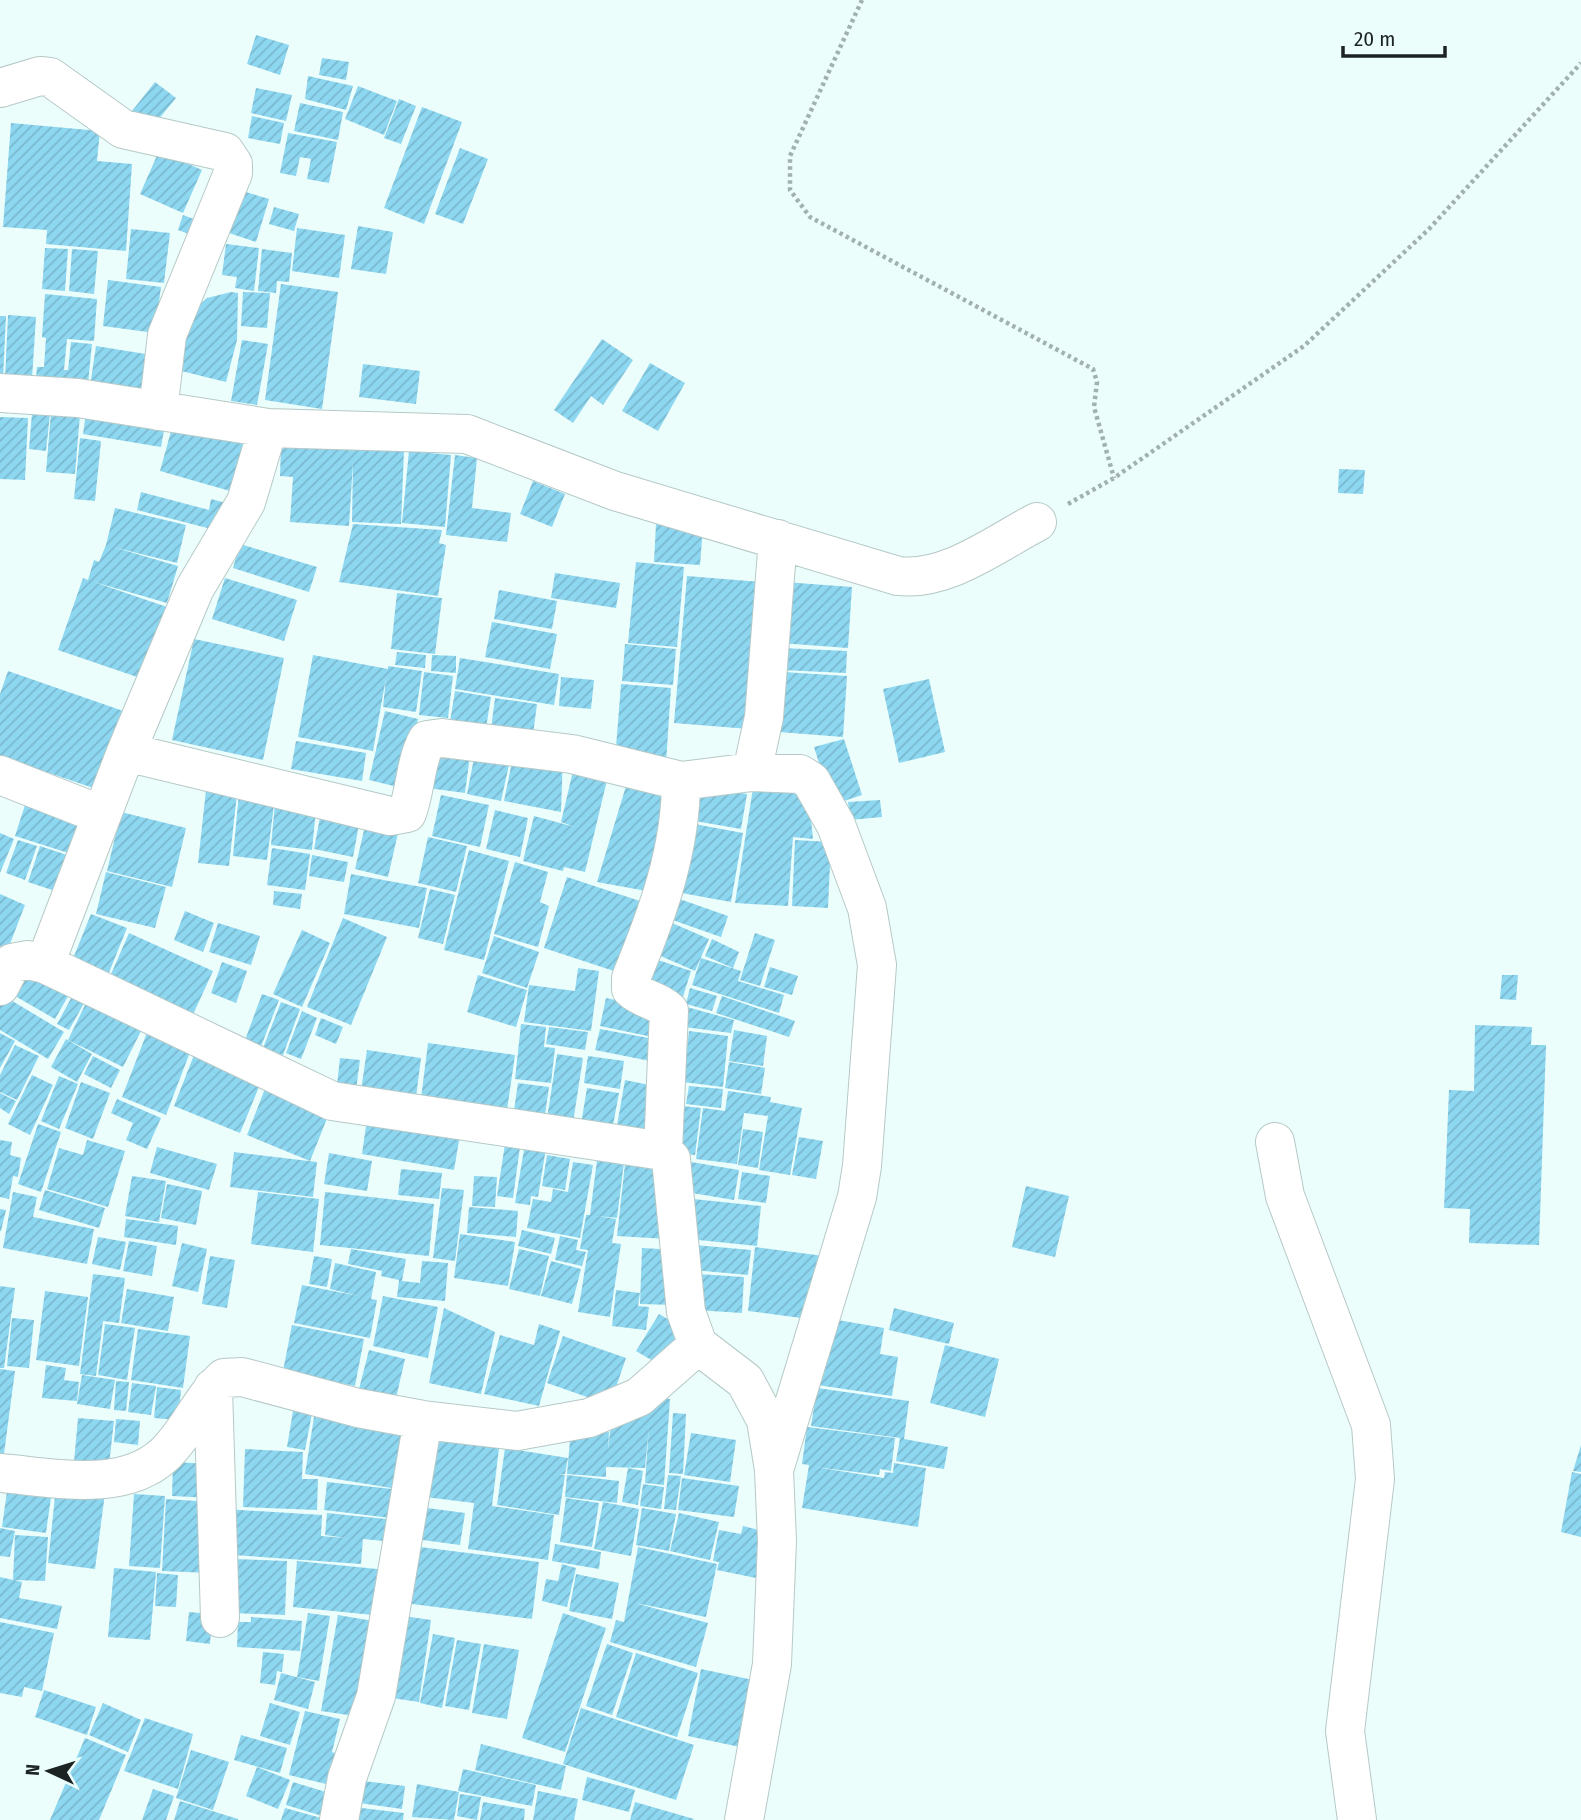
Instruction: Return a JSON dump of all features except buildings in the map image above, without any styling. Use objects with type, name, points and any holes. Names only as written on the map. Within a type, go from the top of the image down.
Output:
[{"type":"street","points":[[0,88],[40,76],[50,77],[123,129],[225,152],[230,157],[233,173],[165,343],[158,411]]},
{"type":"street","points":[[0,393],[78,398],[268,428],[467,435],[625,495],[778,538],[898,576],[919,578],[937,574],[1037,522]]},
{"type":"street","points":[[45,964],[126,752],[195,588],[246,502],[268,428]]},
{"type":"street","points":[[752,772],[764,717],[778,538]]},
{"type":"street","points":[[126,752],[390,816],[407,813],[414,794],[420,753],[427,740],[442,738],[572,754],[681,781],[752,772],[800,774],[811,781],[836,825],[867,908],[877,965],[857,1197],[774,1470]]},
{"type":"street","points":[[0,775],[102,815]]},
{"type":"street","points":[[663,1151],[669,1011],[661,1003],[640,997],[631,989],[631,978],[662,899],[680,808],[681,781]]},
{"type":"street","points":[[0,986],[12,963],[28,960],[45,964],[332,1101],[663,1151],[671,1159],[686,1312],[698,1345],[745,1381],[766,1419],[774,1470],[777,1541],[772,1664],[744,1820]]},
{"type":"street","points":[[1275,1142],[1286,1196],[1371,1425],[1375,1479],[1345,1731],[1357,1820]]},
{"type":"street","points":[[0,1473],[95,1480],[131,1474],[149,1466],[166,1453],[213,1388],[224,1378],[242,1377],[358,1408],[423,1420],[517,1431],[589,1418],[639,1397],[698,1345]]},
{"type":"street","points":[[213,1388],[219,1618]]},
{"type":"street","points":[[339,1820],[347,1779],[376,1696],[423,1420]]},
{"type":"path","points":[[862,0],[790,156],[790,190],[810,217],[1093,369],[1097,382],[1094,407],[1114,478]]},
{"type":"path","points":[[1037,522],[1114,478],[1304,346],[1429,229],[1581,63]]}]
